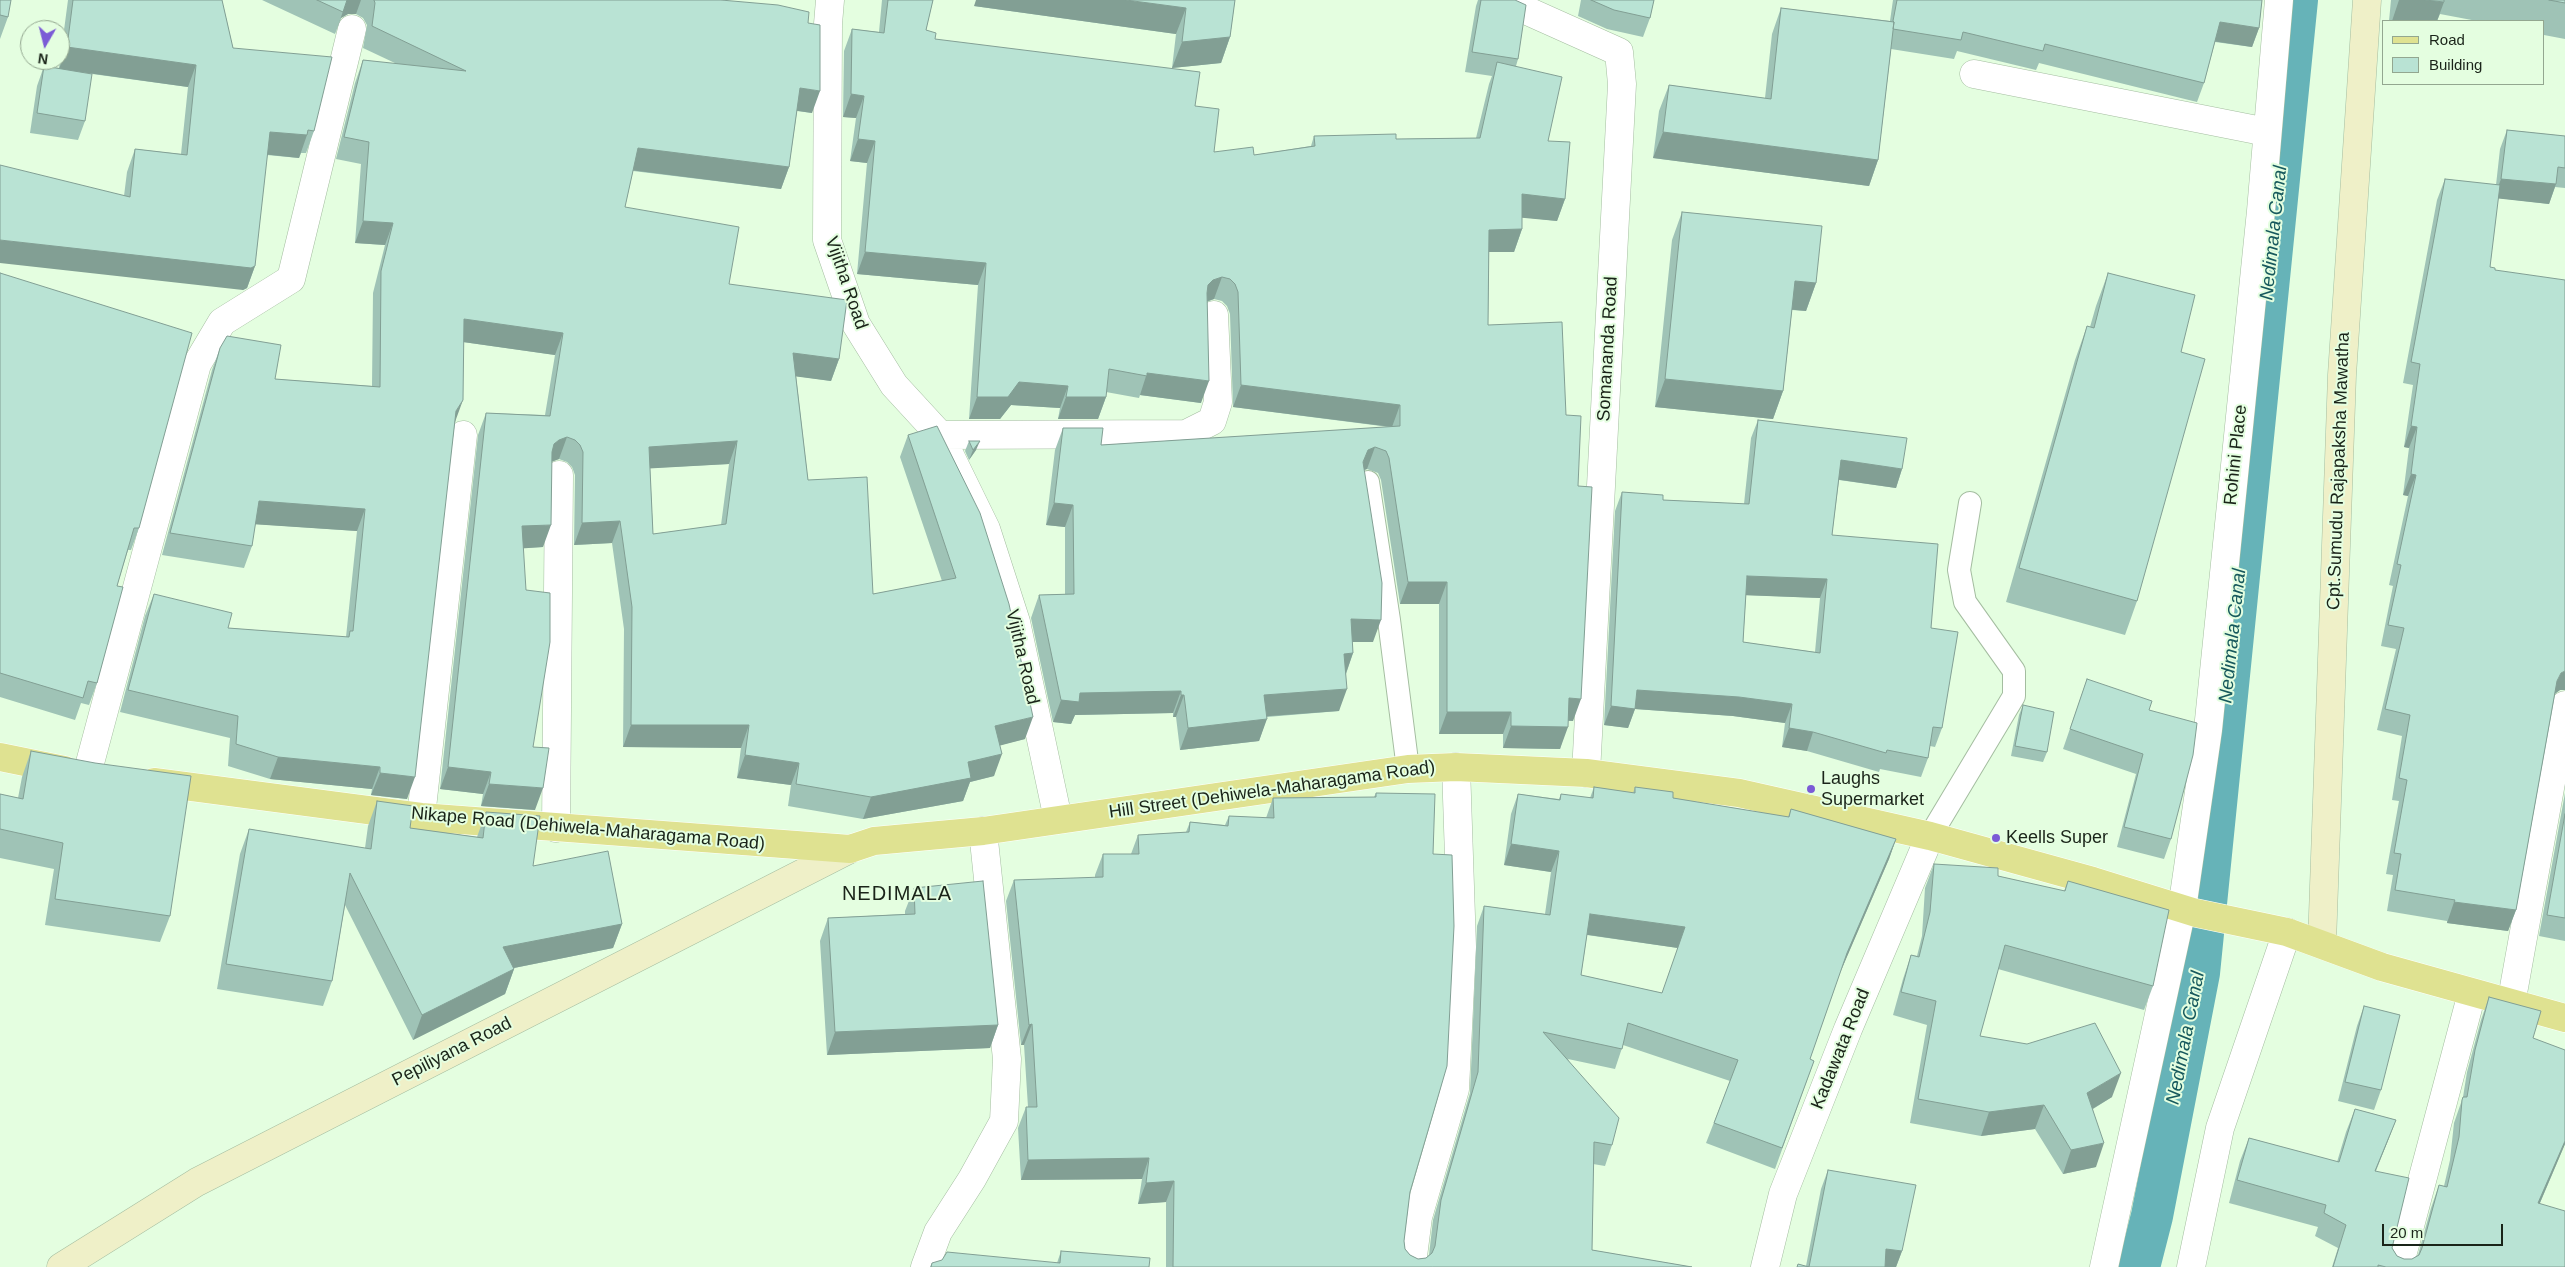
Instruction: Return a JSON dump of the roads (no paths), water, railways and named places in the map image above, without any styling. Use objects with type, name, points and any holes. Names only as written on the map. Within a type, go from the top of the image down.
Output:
[{"type":"main road","name":"Cpt.Sumudu Rajapaksha Mawatha","points":[[2322,943],[2342,376],[2367,0]]},
{"type":"main road","name":"Nikape Road (Dehiwela-Maharagama Road)","points":[[0,757],[87,774],[422,817],[850,849]]},
{"type":"main road","name":"Hill Street (Dehiwela-Maharagama Road)","points":[[850,849],[874,841],[983,831],[1408,769],[1456,767],[1586,773],[1739,793],[1930,836],[2093,880],[2189,911],[2287,932],[2322,943],[2382,967],[2565,1018]]},
{"type":"main road","name":"Pepiliyana Road","points":[[66,1265],[197,1182],[850,849]]},
{"type":"street","name":"Somananda Road","points":[[1503,0],[1619,52],[1622,84],[1586,773]]},
{"type":"street","name":"Rohini Place","points":[[2104,1267],[2189,911],[2259,231],[2279,0]]},
{"type":"street","points":[[799,18],[829,12]]},
{"type":"street","name":"Vijitha Road","points":[[829,12],[827,240],[856,324],[894,385],[940,435],[986,529],[1016,622],[1058,819]]},
{"type":"street","points":[[87,774],[197,364],[222,322],[291,279],[352,29]]},
{"type":"street","points":[[1974,74],[2267,132]]},
{"type":"street","points":[[940,435],[1186,434],[1212,421],[1218,402],[1214,315]]},
{"type":"street","points":[[422,817],[463,435]]},
{"type":"street","points":[[556,828],[559,476]]},
{"type":"street","points":[[2511,1004],[2565,705]]},
{"type":"street","points":[[1412,1264],[1418,1217],[1455,1089],[1462,947],[1456,767]]},
{"type":"street","points":[[925,1267],[938,1232],[972,1179],[1004,1121],[1007,1059],[983,831]]},
{"type":"street","name":"Kadawata Road","points":[[1765,1267],[1783,1194],[1848,1029],[1930,836]]},
{"type":"street","points":[[2192,1263],[2220,1128],[2287,932]]},
{"type":"street","points":[[2399,1267],[2472,993]]},
{"type":"lane","points":[[1368,482],[1389,620],[1408,769]]},
{"type":"lane","points":[[1930,836],[2014,696],[2014,671],[1965,602],[1959,570],[1970,503]]},
{"type":"waterway","name":"Nedimala Canal","points":[[2139,1267],[2152,1216],[2199,973],[2297,0]]},
{"type":"place","name":"Laughs Supermarket","points":[[1811,789]]},
{"type":"place","name":"Keells Super","points":[[1996,838]]},
{"type":"district","name":"NEDIMALA","points":[[897,894]]}]
